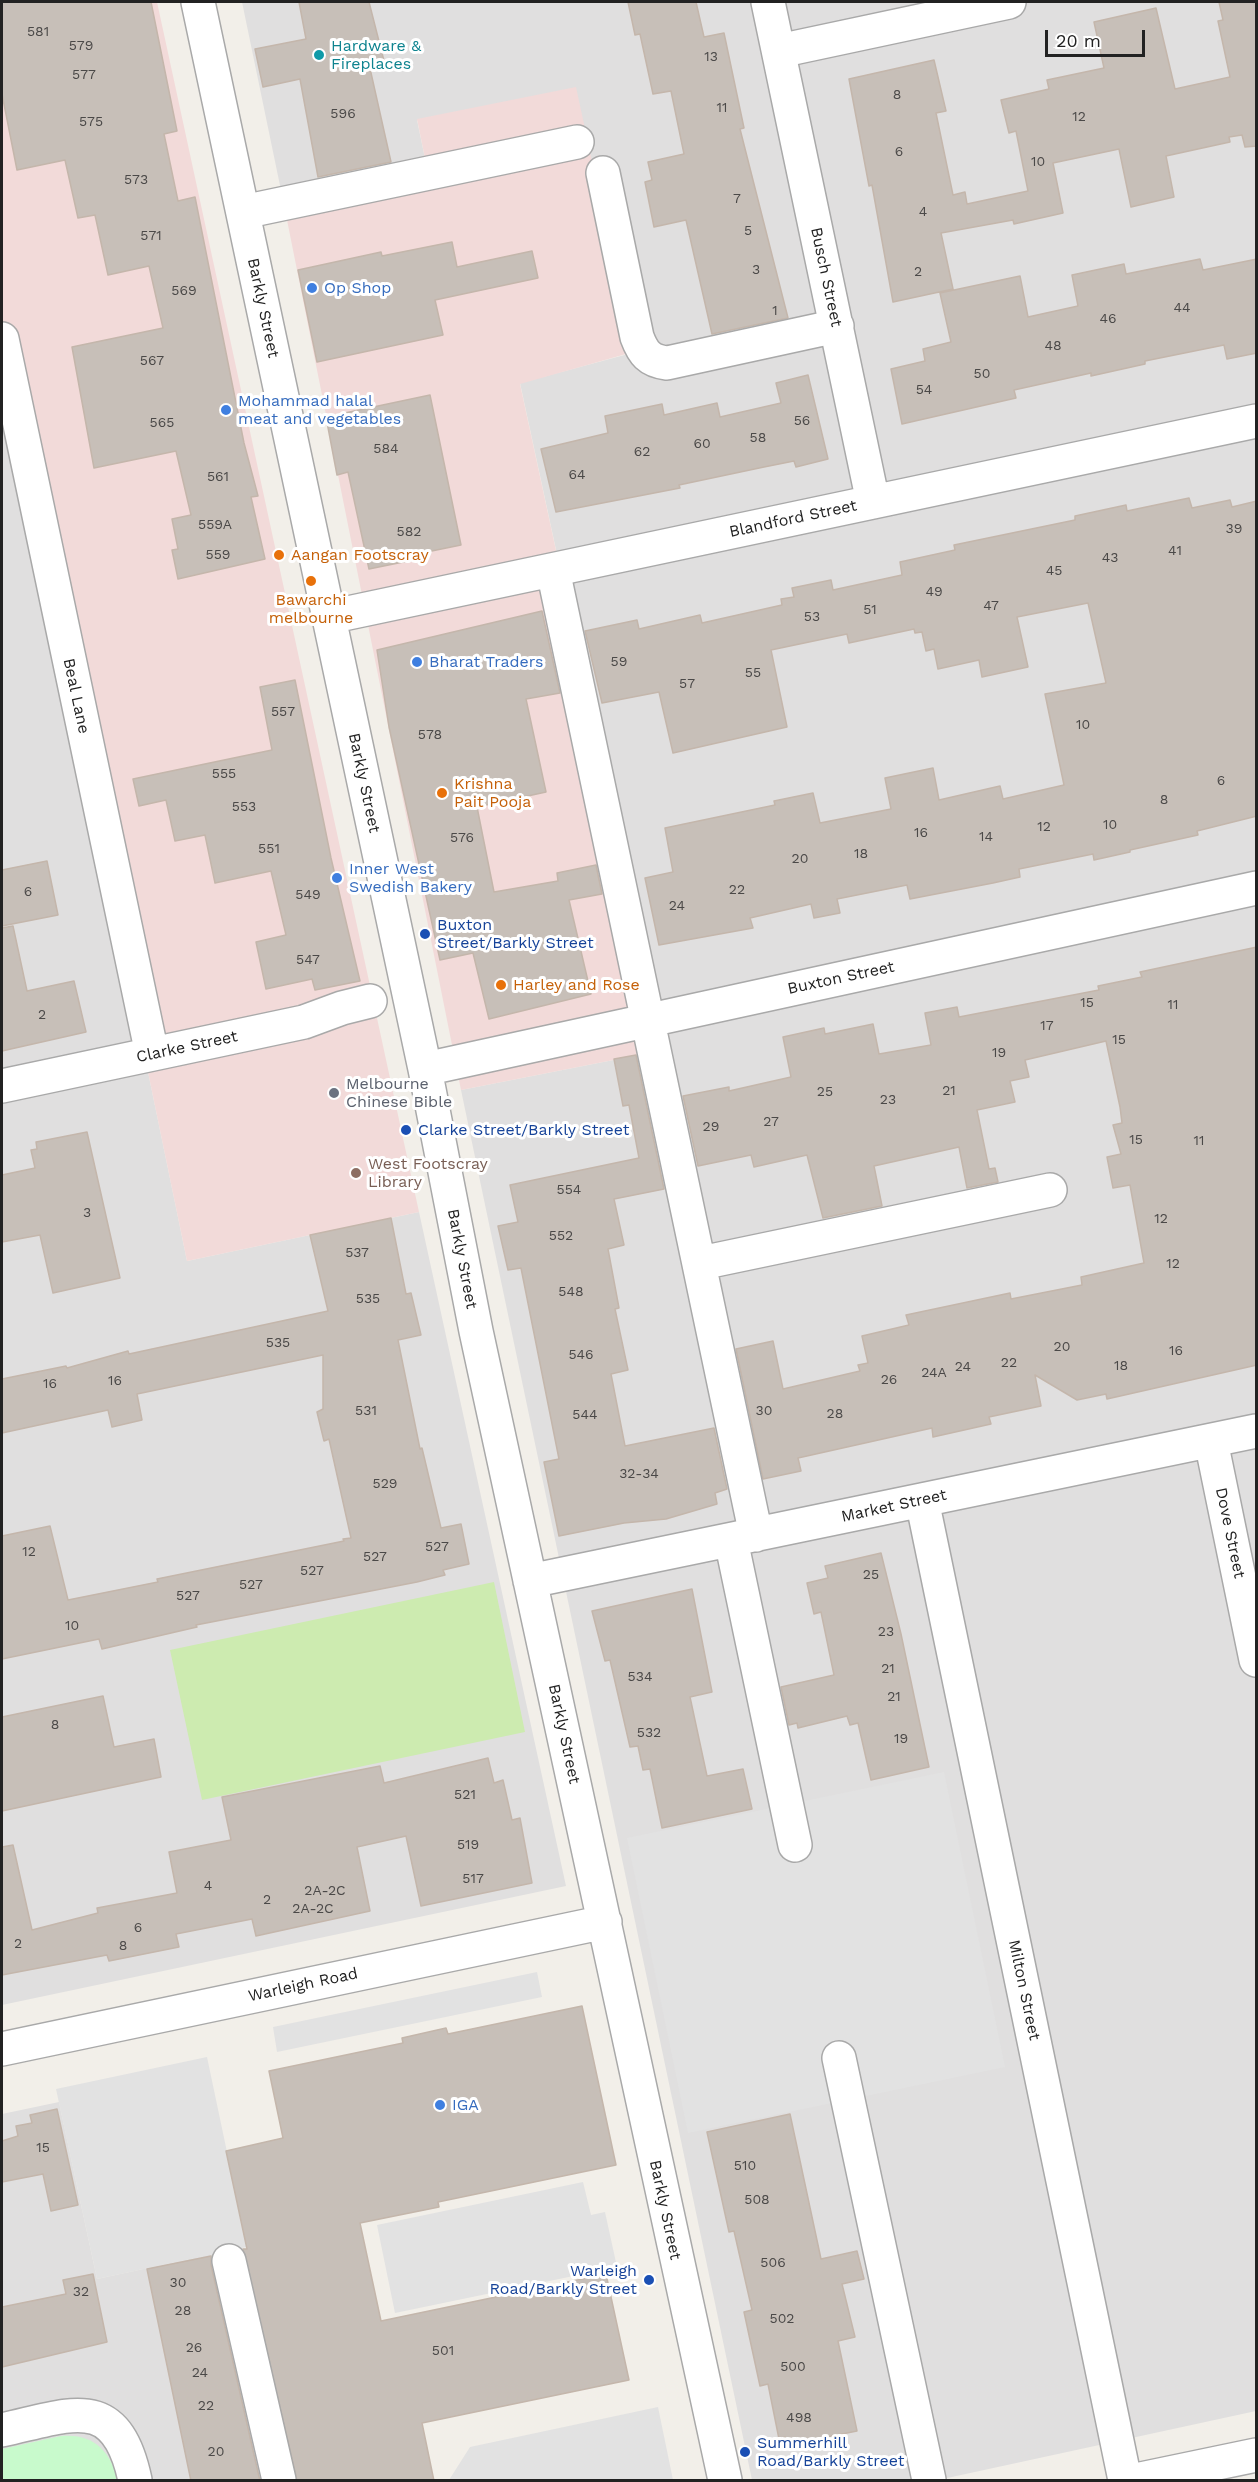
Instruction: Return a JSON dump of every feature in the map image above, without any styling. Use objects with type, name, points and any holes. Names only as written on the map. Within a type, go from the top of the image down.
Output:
[{"type":"street","name":"Barkly Street","points":[[198,2],[425,1069],[476,1331],[605,1922],[640,2097],[725,2481]]},
{"type":"street","name":"Busch Street","points":[[768,2],[873,502]]},
{"type":"street","points":[[779,51],[1009,2]]},
{"type":"street","points":[[243,212],[577,142]]},
{"type":"street","points":[[603,173],[637,337],[648,357],[656,362],[667,363],[837,326]]},
{"type":"street","name":"Beal Lane","points":[[2,339],[152,1054]]},
{"type":"street","name":"Blandford Street","points":[[329,617],[1257,421]]},
{"type":"street","points":[[553,570],[701,1263],[743,1537],[795,1845]]},
{"type":"street","name":"Buxton Street","points":[[425,1069],[1257,888]]},
{"type":"street","name":"Clarke Street","points":[[2,1086],[304,1022],[342,1008],[370,1001]]},
{"type":"street","points":[[701,1263],[1050,1190]]},
{"type":"street","name":"Market Street","points":[[530,1581],[1257,1431]]},
{"type":"street","name":"Dove Street","points":[[1211,1441],[1257,1660]]},
{"type":"street","name":"Milton Street","points":[[922,1500],[1125,2481]]},
{"type":"street","name":"Warleigh Road","points":[[2,2049],[605,1922]]},
{"type":"street","points":[[839,2058],[929,2481]]},
{"type":"street","points":[[229,2261],[279,2481]]},
{"type":"street","points":[[2,2430],[67,2416],[95,2418],[107,2424],[124,2440],[135,2481]]},
{"type":"street","points":[[1136,2481],[1257,2455]]},
{"type":"shaded area","points":[[2,2],[157,2],[419,1212],[187,1261],[2,364]]},
{"type":"shaded area","points":[[242,2],[1256,2],[1256,2411],[938,2480],[752,2480],[461,1090],[664,1050],[520,383],[632,353],[417,120],[427,168],[283,200]]},
{"type":"shaded area","points":[[576,87],[633,352],[520,384],[664,1050],[461,1090],[283,200],[427,168],[417,119]]},
{"type":"shaded area","points":[[2,364],[187,1261],[419,1212],[566,1886],[2,2005]]},
{"type":"shaded area","points":[[944,1772],[1005,2067],[688,2133],[627,1838]]},
{"type":"shaded area","points":[[537,1972],[542,1997],[277,2052],[273,2027]]},
{"type":"shaded area","points":[[207,2057],[247,2247],[97,2279],[56,2089]]},
{"type":"shaded area","points":[[59,2102],[97,2279],[235,2249],[286,2480],[2,2480],[2,2114]]},
{"type":"shaded area","points":[[583,2182],[591,2215],[605,2212],[617,2267],[395,2313],[377,2225]]},
{"type":"shaded area","points":[[658,2407],[673,2480],[449,2480],[470,2447]]},
{"type":"green space","points":[[494,1582],[525,1732],[202,1800],[170,1650]]},
{"type":"green space","points":[[61,2436],[82,2438],[99,2446],[110,2460],[117,2480],[2,2480],[2,2449]]},
{"type":"building","points":[[2,2],[151,2],[177,131],[164,134],[178,201],[195,197],[244,443],[258,496],[251,497],[265,559],[178,579],[172,550],[178,549],[172,519],[191,515],[176,451],[94,468],[72,347],[163,328],[149,266],[108,275],[95,215],[78,218],[65,160],[17,170],[2,94]]},
{"type":"building","points":[[299,2],[369,2],[384,61],[369,64],[391,162],[318,177],[300,79],[263,87],[255,49],[306,39]]},
{"type":"building","points":[[628,2],[696,2],[704,37],[724,33],[744,128],[740,129],[788,318],[712,334],[686,220],[654,227],[645,182],[652,180],[648,162],[684,154],[671,91],[653,94],[640,34],[635,35]]},
{"type":"building","points":[[1219,2],[1257,2],[1257,146],[1245,147],[1242,135],[1229,137],[1230,142],[1166,156],[1174,197],[1131,207],[1119,149],[1053,163],[1063,213],[1014,224],[1013,220],[941,233],[953,289],[893,302],[872,185],[869,186],[849,79],[934,60],[946,111],[936,113],[953,195],[965,192],[967,204],[1028,191],[1016,131],[1009,133],[1001,100],[1049,89],[1047,80],[1104,68],[1094,22],[1156,8],[1175,89],[1230,77],[1218,21],[1223,20]]},
{"type":"building","points":[[452,242],[457,267],[532,251],[538,278],[435,300],[443,335],[317,362],[298,270],[381,252],[382,256]]},
{"type":"building","points":[[1200,259],[1203,270],[1257,259],[1257,353],[1227,359],[1224,345],[1145,361],[1145,364],[1091,376],[1091,373],[1014,390],[1016,398],[902,424],[891,369],[925,361],[923,349],[951,342],[940,293],[1020,276],[1028,317],[1078,306],[1072,275],[1124,264],[1126,274]]},
{"type":"building","points":[[808,375],[828,459],[796,467],[794,461],[679,485],[680,488],[556,512],[541,449],[608,433],[605,416],[662,404],[664,415],[717,403],[720,417],[781,403],[776,383]]},
{"type":"building","points":[[430,395],[461,545],[417,554],[418,559],[369,569],[348,472],[337,475],[326,417]]},
{"type":"building","points":[[1189,498],[1192,508],[1230,500],[1232,507],[1257,501],[1257,816],[1197,831],[1198,835],[1130,850],[1130,852],[1094,860],[1093,854],[1019,869],[1020,877],[993,883],[910,899],[907,885],[837,899],[840,913],[814,918],[811,904],[750,918],[753,928],[659,945],[645,878],[673,872],[665,828],[775,805],[774,801],[813,793],[820,823],[891,809],[885,778],[933,768],[939,800],[1000,786],[1003,799],[1064,785],[1045,694],[1106,683],[1088,603],[1017,617],[1028,667],[982,677],[979,660],[938,669],[934,649],[926,651],[922,632],[915,633],[914,629],[849,643],[847,634],[771,650],[787,727],[673,753],[659,692],[602,703],[585,631],[637,620],[639,629],[700,615],[702,623],[782,605],[781,599],[794,597],[792,588],[831,580],[833,590],[902,575],[900,562],[955,550],[954,545],[1075,520],[1075,516],[1126,505],[1127,511]]},
{"type":"building","points":[[542,611],[560,693],[526,699],[546,792],[477,807],[494,892],[558,881],[557,873],[596,865],[602,894],[569,900],[591,994],[489,1019],[473,953],[440,960],[389,727],[377,650]]},
{"type":"building","points":[[295,680],[331,858],[360,981],[315,990],[312,979],[266,989],[256,942],[286,935],[271,871],[215,883],[205,835],[175,841],[166,800],[139,806],[133,779],[272,750],[260,687]]},
{"type":"building","points":[[47,861],[58,915],[2,926],[2,870]]},
{"type":"building","points":[[13,926],[27,991],[74,981],[86,1032],[2,1051],[2,928]]},
{"type":"building","points":[[1257,947],[1257,1365],[1107,1399],[1106,1394],[1077,1400],[1035,1375],[1041,1406],[989,1417],[991,1424],[933,1437],[932,1428],[798,1458],[801,1471],[763,1479],[736,1349],[773,1341],[783,1389],[860,1371],[858,1365],[868,1363],[862,1336],[909,1325],[906,1315],[1010,1293],[1011,1299],[1082,1285],[1081,1277],[1144,1263],[1130,1185],[1113,1188],[1107,1157],[1121,1154],[1113,1125],[1122,1123],[1120,1107],[1106,1041],[1025,1060],[1029,1077],[1010,1081],[1015,1102],[977,1110],[989,1169],[995,1168],[998,1182],[967,1188],[959,1147],[874,1166],[882,1206],[823,1218],[807,1155],[754,1167],[751,1155],[698,1166],[683,1096],[729,1087],[729,1091],[791,1077],[783,1037],[824,1028],[825,1034],[873,1024],[879,1054],[931,1045],[925,1013],[957,1007],[959,1017],[1099,990],[1098,986],[1142,977],[1140,972]]},
{"type":"building","points":[[636,1055],[664,1189],[614,1199],[624,1245],[608,1249],[619,1308],[615,1309],[628,1370],[611,1374],[625,1446],[714,1428],[727,1489],[715,1493],[717,1504],[666,1519],[624,1523],[559,1536],[544,1462],[559,1459],[521,1268],[508,1270],[498,1226],[518,1222],[510,1185],[639,1158],[629,1105],[623,1106],[614,1059]]},
{"type":"building","points":[[87,1132],[120,1278],[53,1293],[40,1235],[2,1242],[2,1175],[35,1168],[31,1150],[37,1149],[36,1142]]},
{"type":"building","points":[[391,1218],[406,1294],[411,1293],[421,1335],[398,1340],[420,1449],[422,1448],[441,1528],[461,1524],[469,1564],[443,1570],[445,1575],[417,1582],[196,1625],[197,1627],[102,1649],[99,1639],[2,1659],[2,1536],[50,1526],[68,1600],[351,1538],[329,1439],[324,1441],[317,1412],[323,1409],[323,1355],[137,1394],[142,1420],[112,1427],[108,1410],[2,1433],[2,1379],[66,1366],[67,1368],[128,1351],[129,1354],[328,1311],[310,1235]]},
{"type":"building","points":[[881,1553],[929,1767],[871,1780],[858,1723],[850,1725],[847,1716],[798,1728],[797,1723],[789,1725],[781,1687],[834,1675],[821,1612],[814,1614],[807,1583],[828,1578],[825,1566]]},
{"type":"building","points":[[692,1589],[712,1692],[690,1697],[707,1776],[743,1769],[752,1809],[662,1828],[650,1769],[643,1770],[638,1746],[630,1747],[610,1660],[605,1661],[592,1611]]},
{"type":"building","points":[[103,1696],[114,1747],[154,1739],[161,1777],[2,1811],[2,1717]]},
{"type":"building","points":[[488,1758],[494,1783],[503,1780],[512,1820],[520,1818],[532,1883],[421,1906],[406,1836],[357,1847],[370,1911],[256,1936],[252,1919],[176,1934],[179,1947],[109,1961],[107,1955],[2,1975],[2,1847],[13,1845],[32,1930],[98,1913],[97,1908],[177,1893],[169,1852],[231,1840],[222,1797],[380,1766],[384,1783]]},
{"type":"building","points":[[582,2006],[616,2165],[438,2202],[439,2207],[360,2223],[381,2321],[606,2274],[629,2380],[422,2423],[434,2481],[297,2481],[243,2249],[247,2249],[226,2151],[283,2138],[269,2071],[403,2043],[402,2038],[446,2028],[448,2034]]},
{"type":"building","points":[[57,2109],[78,2205],[51,2211],[43,2174],[2,2182],[2,2141],[18,2136],[16,2126],[32,2123],[30,2115]]},
{"type":"building","points":[[790,2114],[821,2259],[857,2251],[864,2279],[842,2284],[855,2337],[838,2341],[857,2431],[787,2445],[785,2437],[779,2439],[768,2384],[760,2386],[744,2312],[752,2310],[734,2231],[729,2232],[707,2132]]},
{"type":"building","points":[[211,2256],[211,2265],[260,2481],[191,2481],[147,2269]]},
{"type":"building","points":[[93,2274],[107,2342],[2,2367],[2,2307],[66,2294],[63,2280]]},
{"type":"place","name":"Hardware & Fireplaces","points":[[319,55]]},
{"type":"place","name":"Op Shop","points":[[312,288]]},
{"type":"place","name":"Mohammad halal meat and vegetables","points":[[226,410]]},
{"type":"place","name":"Aangan Footscray","points":[[279,555]]},
{"type":"place","name":"Bawarchi melbourne","points":[[311,581]]},
{"type":"place","name":"Bharat Traders","points":[[417,662]]},
{"type":"place","name":"Krishna Pait Pooja","points":[[442,793]]},
{"type":"place","name":"Inner West Swedish Bakery","points":[[337,878]]},
{"type":"place","name":"Buxton Street/Barkly Street","points":[[425,934]]},
{"type":"place","name":"Harley and Rose","points":[[501,985]]},
{"type":"place","name":"Melbourne Chinese Bible","points":[[334,1093]]},
{"type":"place","name":"Clarke Street/Barkly Street","points":[[406,1130]]},
{"type":"place","name":"West Footscray Library","points":[[356,1173]]},
{"type":"place","name":"IGA","points":[[440,2105]]},
{"type":"place","name":"Warleigh Road/Barkly Street","points":[[649,2280]]},
{"type":"place","name":"Summerhill Road/Barkly Street","points":[[745,2452]]}]
